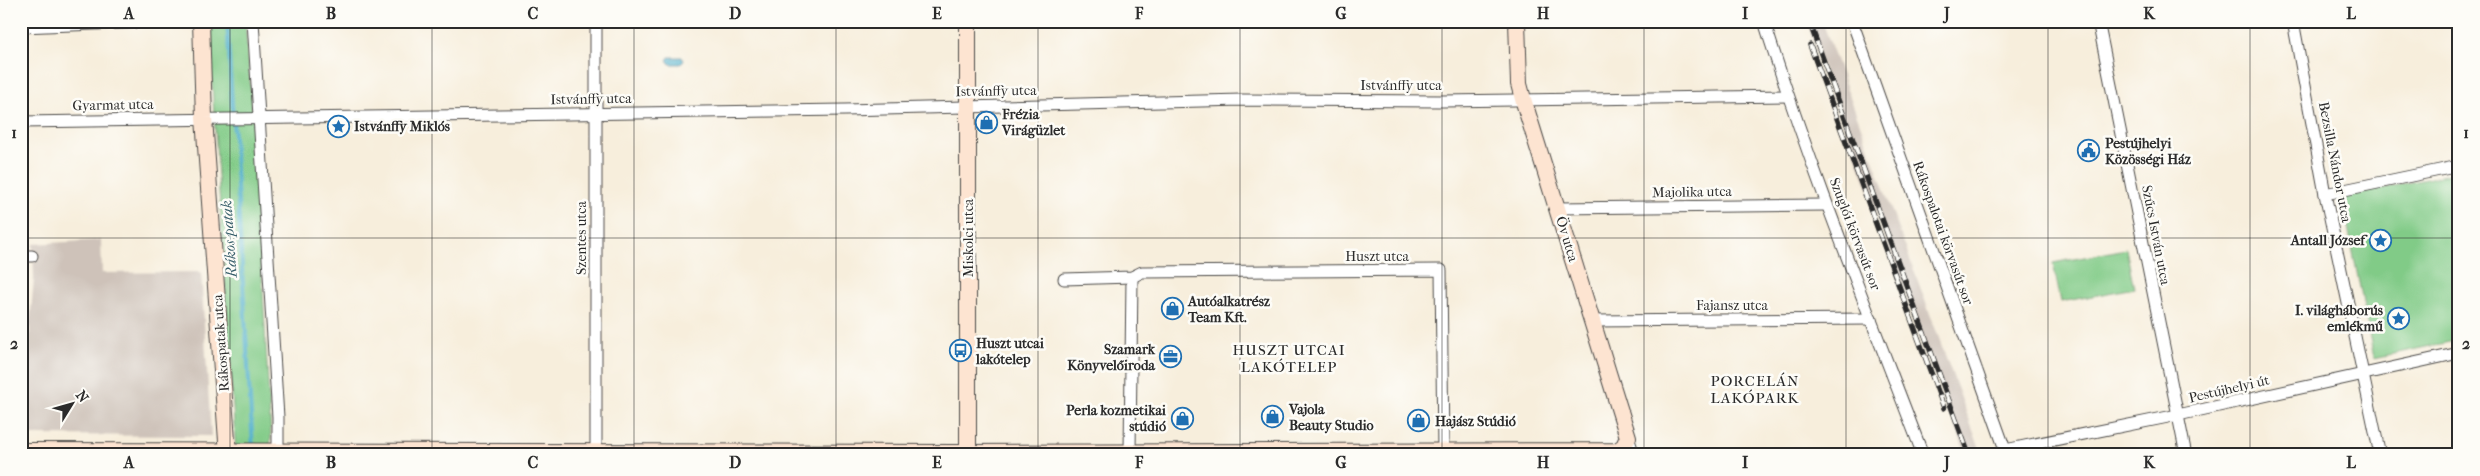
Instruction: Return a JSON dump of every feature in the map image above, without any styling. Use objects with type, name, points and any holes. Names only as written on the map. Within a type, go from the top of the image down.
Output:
[{"type":"street","points":[[21,27],[172,21]]},
{"type":"street","name":"Rákospatak utca","points":[[201,21],[204,118],[233,453]]},
{"type":"street","points":[[253,21],[275,453]]},
{"type":"street","name":"Szentes utca","points":[[596,21],[596,453]]},
{"type":"street","name":"Miskolci utca","points":[[968,21],[968,454]]},
{"type":"street","name":"Öv utca","points":[[1517,21],[1519,84],[1523,99],[1634,455]]},
{"type":"street","name":"Szuglói körvasút sor","points":[[1764,21],[1787,96],[1923,455]]},
{"type":"street","name":"Rákospalotai körvasút sor","points":[[1852,21],[2006,452]]},
{"type":"street","name":"Szűcs István utca","points":[[2098,21],[2186,455]]},
{"type":"street","name":"Bezsilla Nándor utca","points":[[2293,21],[2325,194],[2380,455]]},
{"type":"street","name":"Istvánffy utca","points":[[204,118],[596,114],[1242,100],[1787,96]]},
{"type":"street","name":"Gyarmat utca","points":[[21,122],[204,118]]},
{"type":"street","points":[[2325,194],[2459,166]]},
{"type":"street","name":"Majolika utca","points":[[1558,208],[1827,205]]},
{"type":"street","name":"Huszt utca","points":[[1064,279],[1132,277],[1142,272],[1442,270],[1443,452]]},
{"type":"street","points":[[1130,452],[1132,277]]},
{"type":"street","name":"Fajansz utca","points":[[1593,321],[1871,318]]},
{"type":"street","name":"Pestújhelyi út","points":[[2006,452],[2459,354]]},
{"type":"street","points":[[21,451],[968,454],[1609,452],[1618,451],[1624,446],[1628,437]]},
{"type":"shaded area","points":[[1806,21],[1822,21],[1982,455],[1966,455]]},
{"type":"shaded area","points":[[101,240],[102,273],[201,272],[211,436],[30,435],[30,323],[34,278],[33,244]]},
{"type":"green space","points":[[208,21],[245,21],[254,129],[271,437],[269,455],[236,455]]},
{"type":"green space","points":[[2459,172],[2459,340],[2374,358],[2342,197]]},
{"type":"green space","points":[[2126,249],[2134,288],[2061,302],[2053,263]]},
{"type":"water","points":[[669,57],[682,57],[684,61],[681,64],[670,64],[667,60]]},
{"type":"waterway","name":"Rákos-patak","points":[[227,21],[253,448]]},
{"type":"railway","points":[[1809,21],[1969,455]]},
{"type":"railway","points":[[1810,45],[1944,408]]},
{"type":"place","name":"Frézia Virágüzlet","points":[[986,122]]},
{"type":"place","name":"Istvánffy Miklós","points":[[338,126]]},
{"type":"place","name":"Pestújhelyi Közösségi Ház","points":[[2089,151]]},
{"type":"place","name":"Antall József","points":[[2381,240]]},
{"type":"place","name":"Autóalkatrész Team Kft.","points":[[1172,309]]},
{"type":"place","name":"I. világháborús emlékmű","points":[[2399,318]]},
{"type":"place","name":"Huszt utcai lakótelep","points":[[960,351]]},
{"type":"place","name":"Szamark Könyvelőiroda","points":[[1171,357]]},
{"type":"place","name":"Vajola Beauty Studio","points":[[1273,417]]},
{"type":"place","name":"Perla kozmetikai stúdió","points":[[1182,418]]},
{"type":"place","name":"Hajász Stúdió","points":[[1419,421]]},
{"type":"district","name":"HUSZT UTCAI LAKÓTELEP","points":[[1289,358]]},
{"type":"district","name":"PORCELÁN LAKÓPARK","points":[[1755,390]]}]
